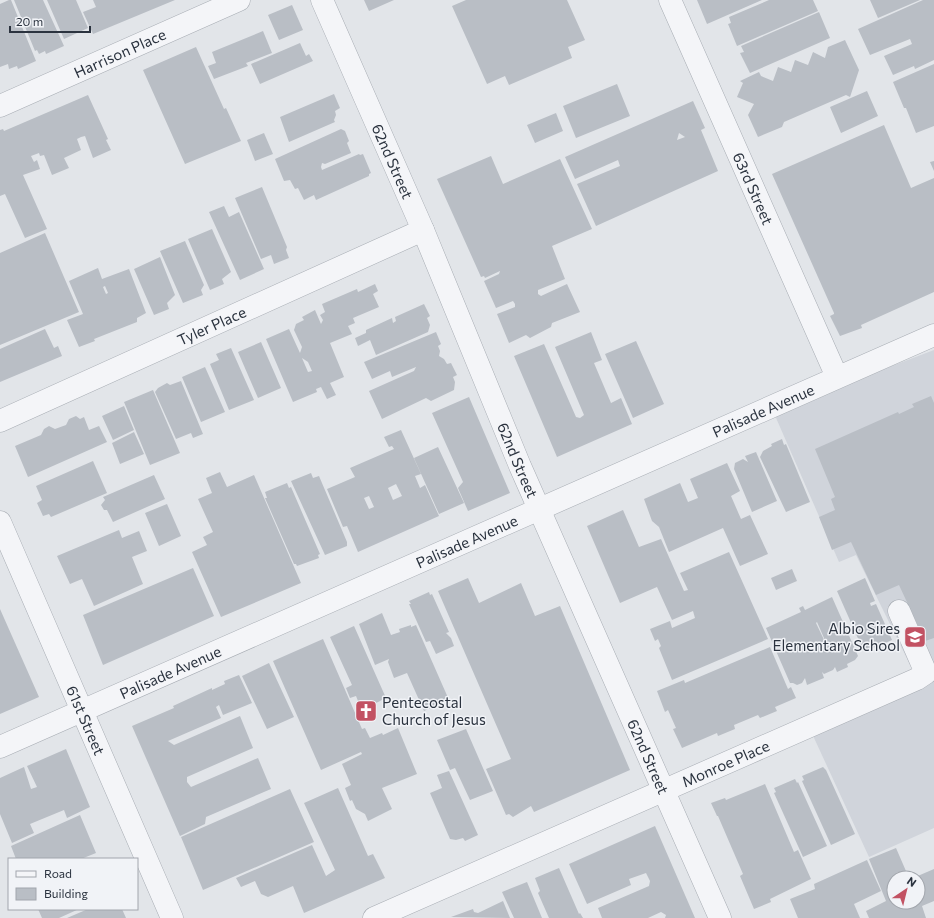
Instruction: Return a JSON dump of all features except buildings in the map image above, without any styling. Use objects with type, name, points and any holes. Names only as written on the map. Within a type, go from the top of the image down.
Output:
[{"type":"street","name":"Harrison Place","points":[[0,106],[239,0]]},
{"type":"street","name":"62nd Street","points":[[322,0],[423,230],[539,509],[720,918]]},
{"type":"street","name":"63rd Street","points":[[670,0],[837,377]]},
{"type":"street","name":"Tyler Place","points":[[0,421],[423,230]]},
{"type":"street","name":"Palisade Avenue","points":[[0,747],[934,335]]},
{"type":"street","name":"61st Street","points":[[0,522],[172,918]]},
{"type":"street","name":"Monroe Place","points":[[374,918],[910,682],[926,673],[899,610]]},
{"type":"shaded area","name":"Albio Sires Elementary School","points":[[934,350],[934,828],[869,857],[809,727],[917,679],[856,555],[839,562],[773,411]]},
{"type":"place","name":"Albio Sires Elementary School","points":[[915,637]]},
{"type":"place","name":"Pentecostal Church of Jesus","points":[[366,711]]}]
